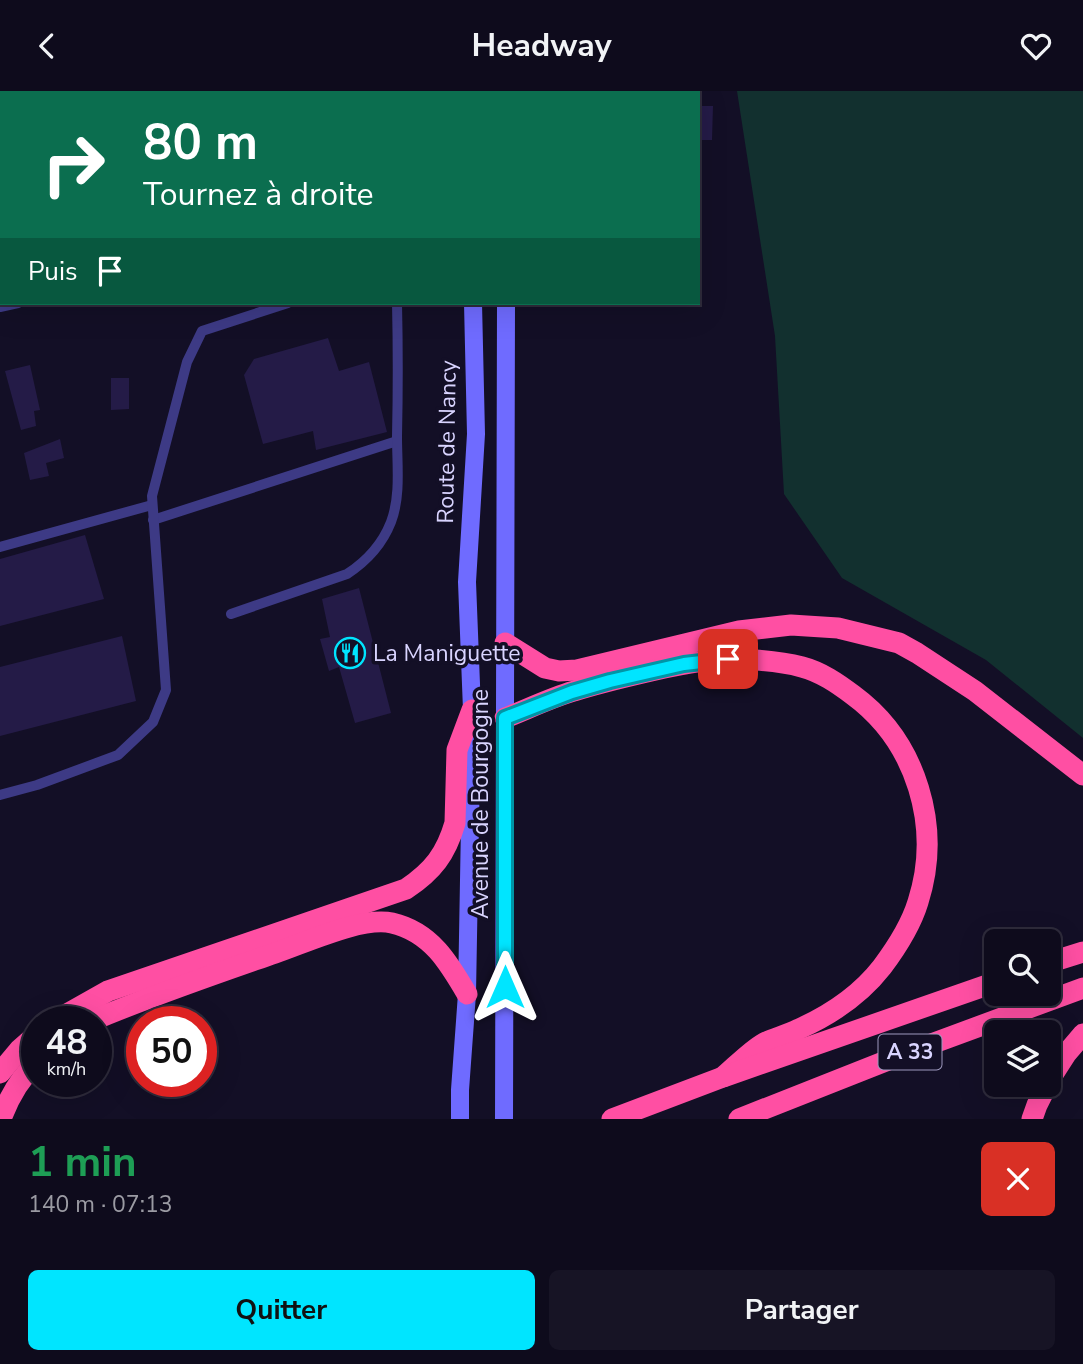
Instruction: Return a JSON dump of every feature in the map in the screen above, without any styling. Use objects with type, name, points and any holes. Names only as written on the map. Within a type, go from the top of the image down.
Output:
[{"type":"highway","points":[[505,643],[545,668],[559,671],[577,670],[739,631],[791,625],[817,625],[873,635],[899,643],[937,665],[975,691],[1083,775]]},
{"type":"highway","points":[[505,718],[572,692],[640,674],[706,661],[758,660],[803,667],[830,679],[859,699],[898,741],[908,759],[922,797],[927,839],[918,903],[906,931],[868,983],[839,1007],[798,1030],[762,1044],[723,1077]]},
{"type":"highway","points":[[81,1006],[108,991],[406,889],[418,881],[438,860],[452,834],[455,823],[457,750],[472,710]]},
{"type":"highway","points":[[112,1012],[159,993],[332,933],[372,922],[405,927],[427,940],[448,961],[467,994]]},
{"type":"highway","points":[[1061,959],[1083,952]]},
{"type":"highway","name":"A 33","points":[[612,1119],[723,1077],[984,986]]},
{"type":"highway","name":"A 33","points":[[739,1119],[1083,988]]},
{"type":"highway","points":[[1061,1062],[1083,1034]]},
{"type":"highway","points":[[0,1073],[21,1048]]},
{"type":"highway","points":[[1,1119],[8,1101],[21,1081]]},
{"type":"highway","points":[[1032,1119],[1041,1097]]},
{"type":"main road","name":"Route de Nancy","points":[[467,582],[476,434],[473,305]]},
{"type":"main road","name":"Avenue de Bourgogne","points":[[504,1119],[506,305]]},
{"type":"main road","name":"Avenue de Bourgogne","points":[[460,1119],[467,994],[472,710],[467,582]]},
{"type":"lane","points":[[0,795],[37,785],[118,755],[153,722],[166,690],[152,496],[187,362],[202,331],[282,305]]},
{"type":"lane","points":[[232,614],[347,573],[373,553],[391,522],[396,504],[397,305]]},
{"type":"lane","points":[[153,520],[397,441]]},
{"type":"lane","points":[[0,547],[152,505]]},
{"type":"green space","points":[[737,91],[1083,91],[1083,738],[986,660],[842,578],[784,494],[775,336]]},
{"type":"building","points":[[700,106],[713,106],[712,140],[700,140]]},
{"type":"building","points":[[328,338],[339,371],[369,362],[387,432],[316,450],[313,431],[263,444],[244,375],[254,359]]},
{"type":"building","points":[[30,365],[40,410],[34,411],[36,426],[21,430],[5,371]]},
{"type":"building","points":[[111,378],[129,378],[129,409],[111,410]]},
{"type":"building","points":[[60,439],[64,458],[46,463],[49,476],[30,480],[24,453]]},
{"type":"building","points":[[85,535],[104,599],[0,626],[0,559]]},
{"type":"building","name":"La Maniguette","points":[[359,588],[391,713],[355,723],[339,667],[329,671],[320,639],[330,637],[322,599]]},
{"type":"building","points":[[122,636],[136,701],[0,736],[0,667]]},
{"type":"place","name":"La Maniguette","points":[[350,653]]},
{"type":"route","points":[[505,987],[505,718],[572,692],[610,681],[684,664],[728,659]]}]
